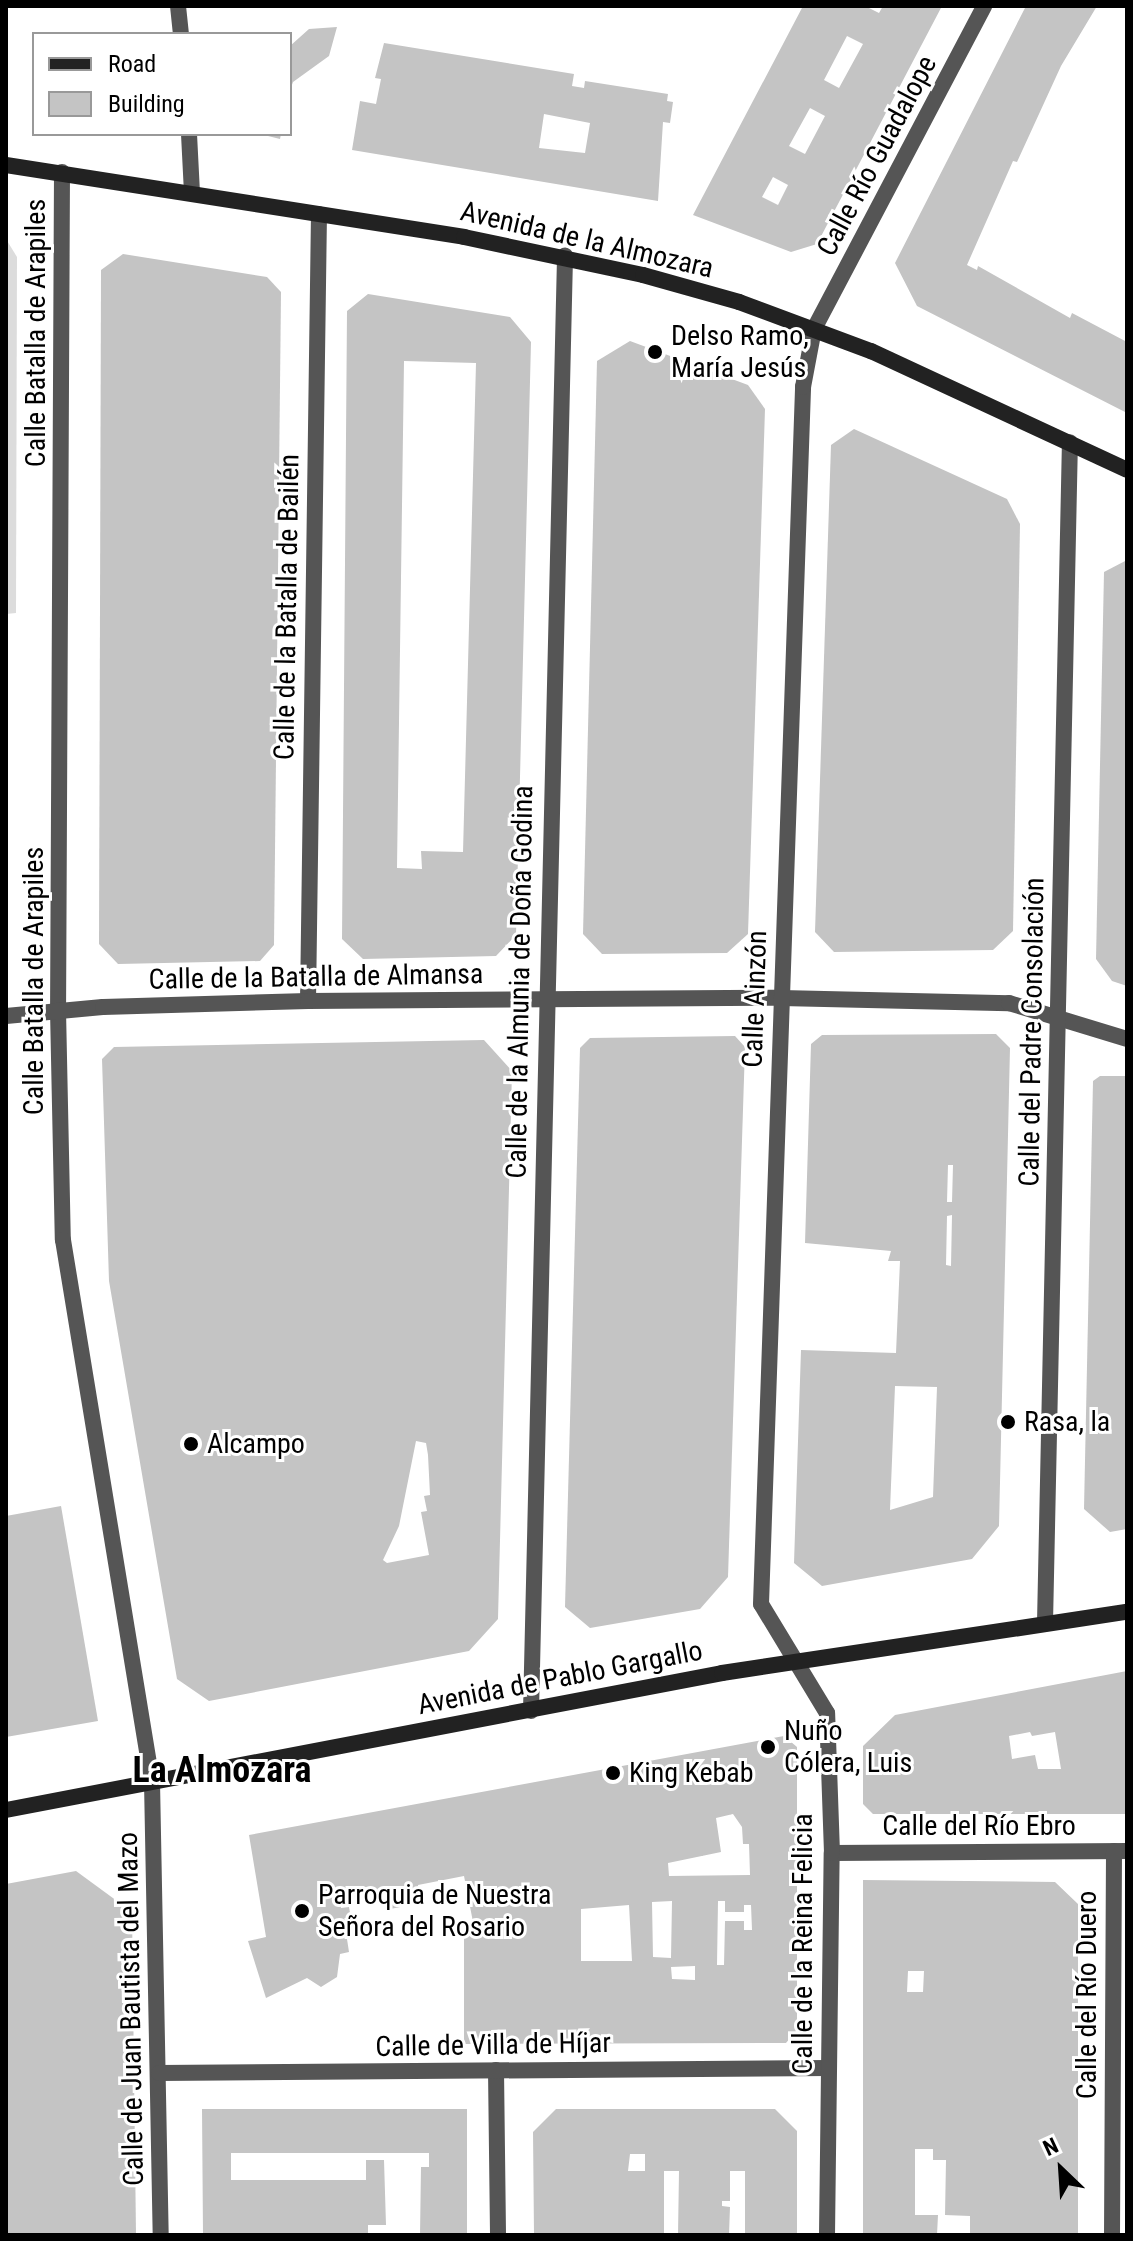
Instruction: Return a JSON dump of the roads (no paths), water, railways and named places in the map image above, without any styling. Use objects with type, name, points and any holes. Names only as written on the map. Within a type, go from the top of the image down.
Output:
[{"type":"street","points":[[178,6],[181,32]]},
{"type":"street","name":"Calle Río Guadalope","points":[[814,329],[984,6]]},
{"type":"street","points":[[189,136],[192,193]]},
{"type":"street","name":"Avenida de la Almozara","points":[[6,165],[565,255],[814,329],[1127,470]]},
{"type":"street","name":"Calle Batalla de Arapiles","points":[[62,172],[58,1010],[63,1240],[152,1782]]},
{"type":"street","name":"Calle de la Batalla de Bailén","points":[[308,1001],[319,214]]},
{"type":"street","name":"Calle de la Almunia de Doña Godina","points":[[531,1711],[545,999],[565,255]]},
{"type":"street","name":"Calle Ainzón","points":[[796,1662],[761,1604],[803,387],[814,329]]},
{"type":"street","name":"Calle del Padre Consolación","points":[[1045,1623],[1070,442]]},
{"type":"street","name":"Calle de la Batalla de Almansa","points":[[6,1016],[58,1010],[308,1001],[781,998],[1009,1003],[1058,1014],[1127,1039]]},
{"type":"street","name":"Avenida de Pablo Gargallo","points":[[6,1810],[796,1662],[1127,1612]]},
{"type":"street","name":"Calle de la Reina Felicia","points":[[796,1662],[827,1713],[832,1853],[827,2235]]},
{"type":"street","name":"Calle de Juan Bautista del Mazo","points":[[152,1782],[161,2235]]},
{"type":"street","name":"Calle del Río Ebro","points":[[832,1853],[1120,1851]]},
{"type":"street","name":"Calle del Río Duero","points":[[1112,2235],[1120,1851]]},
{"type":"street","name":"Calle de Villa de Híjar","points":[[159,2073],[828,2068]]},
{"type":"street","points":[[496,2070],[498,2235]]},
{"type":"place","name":"Delso Ramo, María Jesús","points":[[655,352]]},
{"type":"place","name":"Rasa, la","points":[[1008,1422]]},
{"type":"place","name":"Alcampo","points":[[191,1444]]},
{"type":"place","name":"Nuño Cólera, Luis","points":[[768,1747]]},
{"type":"place","name":"King Kebab","points":[[613,1773]]},
{"type":"place","name":"Parroquia de Nuestra Señora del Rosario","points":[[302,1911]]},
{"type":"district","name":"La Almozara","points":[[222,1771]]}]
